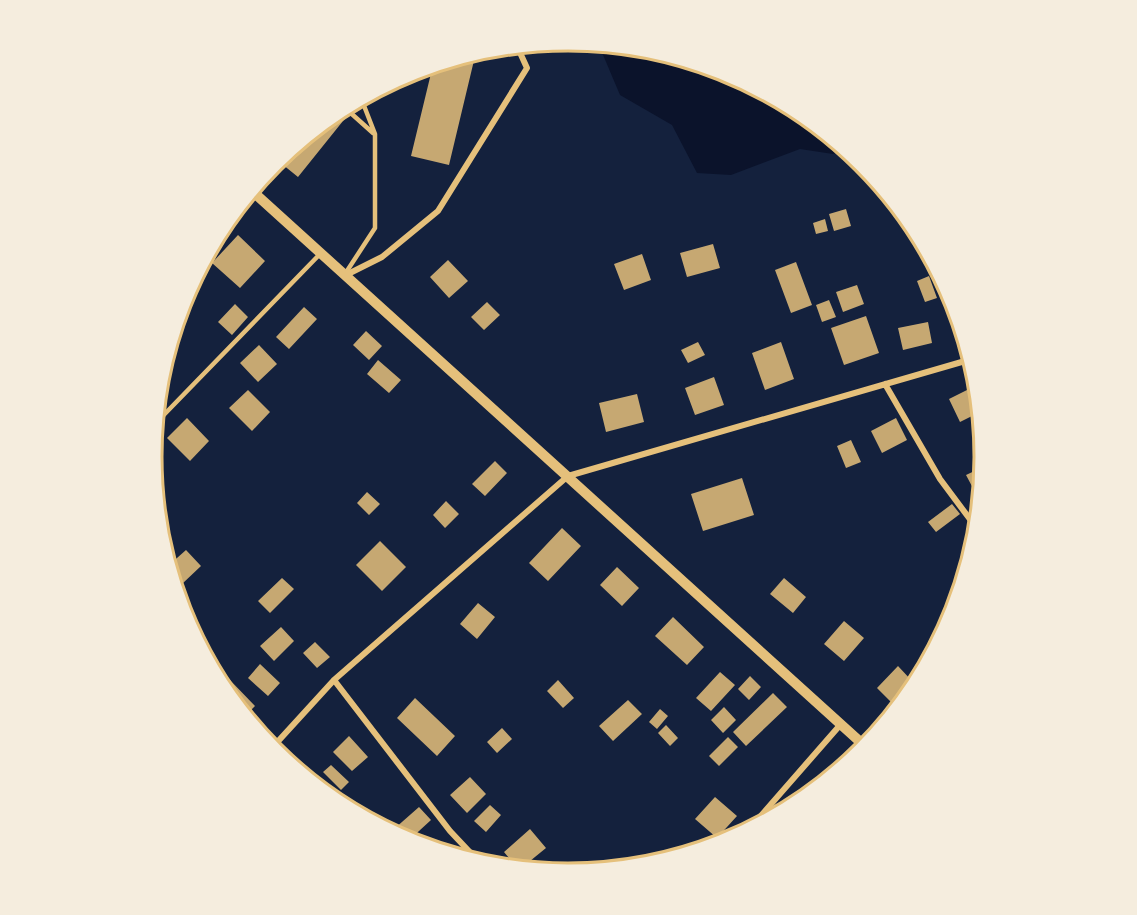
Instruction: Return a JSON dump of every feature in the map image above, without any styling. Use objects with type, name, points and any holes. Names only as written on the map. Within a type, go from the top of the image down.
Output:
[{"type":"street","points":[[344,276],[382,257],[438,211],[527,68],[520,54]]},
{"type":"street","points":[[257,196],[860,741]]},
{"type":"street","points":[[278,742],[333,680],[568,476],[963,362]]},
{"type":"street","points":[[885,384],[940,479],[970,520]]},
{"type":"street","points":[[333,680],[450,831],[469,851]]},
{"type":"street","points":[[761,815],[841,724]]},
{"type":"lane","points":[[344,276],[375,228],[375,134],[364,106]]},
{"type":"lane","points":[[352,114],[375,134]]},
{"type":"lane","points":[[164,414],[320,254]]},
{"type":"water","points":[[602,53],[622,54],[674,65],[724,82],[772,105],[837,152],[833,154],[800,149],[731,175],[697,173],[672,125],[620,95]]},
{"type":"building","points":[[473,63],[449,165],[411,156],[430,76]]},
{"type":"building","points":[[345,119],[298,177],[285,166],[321,135]]},
{"type":"building","points":[[846,209],[851,226],[834,231],[829,214]]},
{"type":"building","points":[[825,219],[828,231],[816,234],[813,223]]},
{"type":"building","points":[[238,235],[265,261],[240,288],[212,263]]},
{"type":"building","points":[[713,244],[720,268],[687,277],[680,253]]},
{"type":"building","points":[[642,254],[651,280],[624,290],[614,264]]},
{"type":"building","points":[[448,260],[468,281],[449,298],[430,277]]},
{"type":"building","points":[[796,262],[812,305],[791,313],[775,270]]},
{"type":"building","points":[[929,276],[937,298],[925,302],[917,281]]},
{"type":"building","points":[[857,285],[864,304],[843,312],[836,292]]},
{"type":"building","points":[[829,300],[836,317],[822,322],[816,305]]},
{"type":"building","points":[[487,302],[500,315],[484,330],[471,317]]},
{"type":"building","points":[[235,304],[248,317],[232,335],[218,322]]},
{"type":"building","points":[[304,307],[317,319],[289,349],[276,337]]},
{"type":"building","points":[[866,316],[879,353],[844,365],[831,328]]},
{"type":"building","points":[[928,322],[932,343],[903,350],[898,328]]},
{"type":"building","points":[[366,331],[382,346],[369,360],[353,345]]},
{"type":"building","points":[[698,342],[705,355],[688,363],[681,350]]},
{"type":"building","points":[[781,342],[794,379],[765,390],[752,353]]},
{"type":"building","points":[[259,345],[277,364],[258,382],[240,363]]},
{"type":"building","points":[[378,360],[401,380],[389,393],[367,374]]},
{"type":"building","points":[[714,377],[724,405],[695,415],[685,388]]},
{"type":"building","points":[[248,390],[270,412],[252,431],[229,408]]},
{"type":"building","points":[[967,390],[971,398],[973,416],[960,422],[949,399]]},
{"type":"building","points":[[637,394],[644,422],[606,432],[599,403]]},
{"type":"building","points":[[187,418],[209,441],[190,461],[167,438]]},
{"type":"building","points":[[896,418],[907,440],[882,453],[871,431]]},
{"type":"building","points":[[851,440],[861,462],[846,468],[837,446]]},
{"type":"building","points":[[495,461],[507,473],[485,496],[472,484]]},
{"type":"building","points":[[975,471],[974,489],[966,475]]},
{"type":"building","points":[[742,478],[754,515],[703,531],[691,494]]},
{"type":"building","points":[[367,492],[380,504],[369,515],[357,503]]},
{"type":"building","points":[[446,501],[459,514],[445,528],[433,515]]},
{"type":"building","points":[[952,504],[960,514],[936,532],[928,522]]},
{"type":"building","points":[[562,528],[581,546],[548,581],[529,563]]},
{"type":"building","points":[[380,541],[406,567],[382,591],[356,565]]},
{"type":"building","points":[[186,550],[201,566],[183,583],[175,560]]},
{"type":"building","points":[[617,567],[639,588],[622,606],[600,585]]},
{"type":"building","points":[[282,578],[294,589],[270,613],[258,601]]},
{"type":"building","points":[[784,578],[806,597],[793,613],[770,594]]},
{"type":"building","points":[[478,603],[495,617],[477,639],[460,624]]},
{"type":"building","points":[[673,617],[704,647],[687,665],[655,636]]},
{"type":"building","points":[[844,621],[864,638],[844,661],[824,644]]},
{"type":"building","points":[[281,627],[294,641],[274,661],[260,646]]},
{"type":"building","points":[[315,642],[330,657],[317,668],[303,653]]},
{"type":"building","points":[[260,664],[280,683],[268,696],[248,678]]},
{"type":"building","points":[[898,666],[909,678],[891,702],[877,688]]},
{"type":"building","points":[[720,672],[735,685],[711,711],[696,698]]},
{"type":"building","points":[[750,676],[761,687],[749,700],[738,689]]},
{"type":"building","points":[[228,678],[255,706],[250,711],[246,705]]},
{"type":"building","points":[[558,680],[574,698],[563,708],[547,691]]},
{"type":"building","points":[[773,693],[787,707],[746,746],[733,732]]},
{"type":"building","points":[[415,698],[455,736],[437,756],[397,718]]},
{"type":"building","points":[[628,700],[642,714],[613,741],[599,726]]},
{"type":"building","points":[[724,707],[736,720],[723,733],[711,720]]},
{"type":"building","points":[[660,709],[668,716],[657,729],[649,722]]},
{"type":"building","points":[[666,725],[678,738],[670,746],[658,733]]},
{"type":"building","points":[[502,728],[512,739],[497,753],[487,742]]},
{"type":"building","points":[[349,736],[368,757],[352,771],[333,752]]},
{"type":"building","points":[[728,737],[738,747],[719,766],[709,756]]},
{"type":"building","points":[[331,765],[349,782],[341,790],[323,772]]},
{"type":"building","points":[[470,777],[486,794],[467,813],[450,795]]},
{"type":"building","points":[[715,797],[737,816],[720,834],[715,836],[695,819]]},
{"type":"building","points":[[490,805],[501,815],[486,832],[474,821]]},
{"type":"building","points":[[419,807],[431,820],[416,834],[398,826]]},
{"type":"building","points":[[530,829],[546,848],[529,862],[511,860],[504,852]]}]
